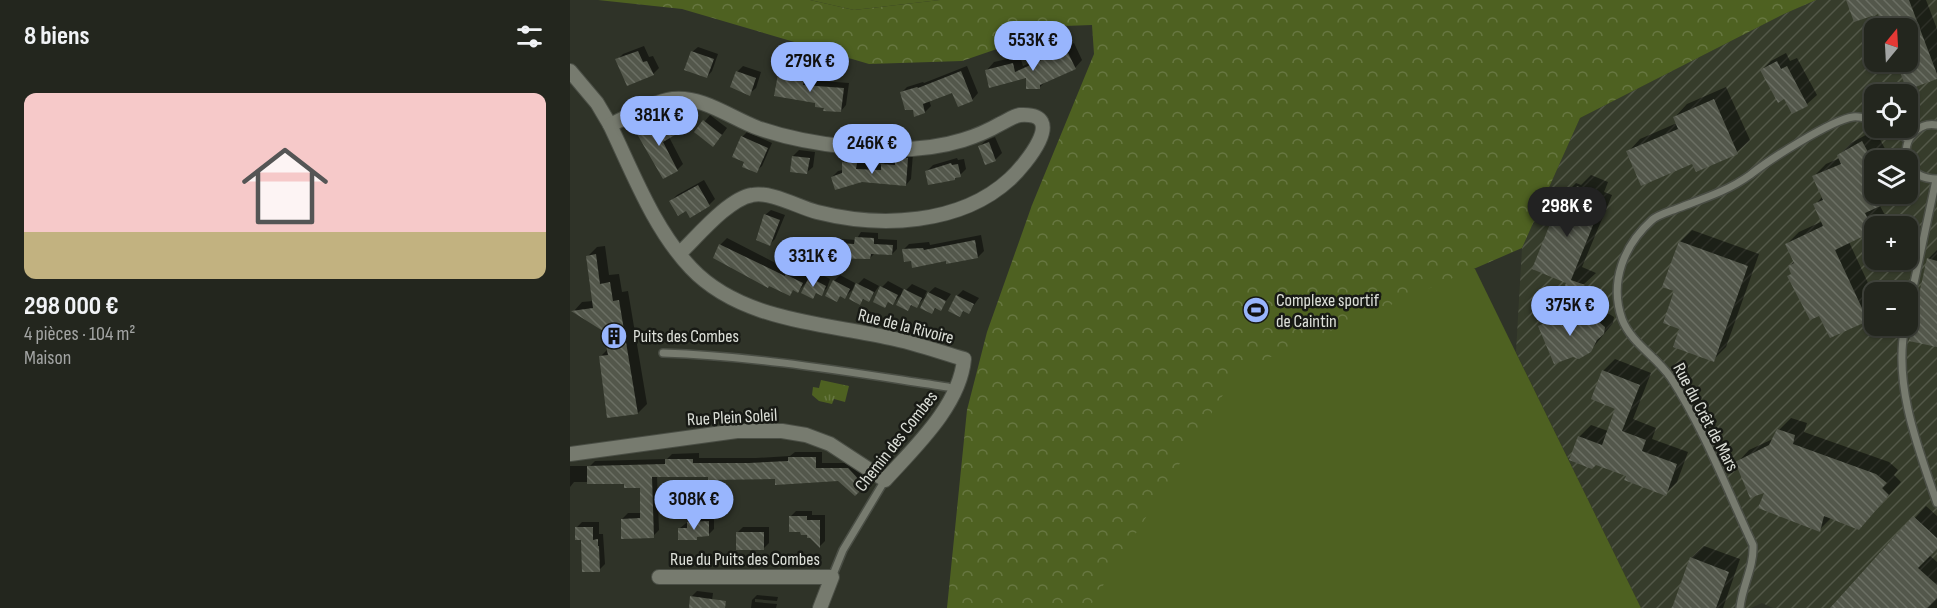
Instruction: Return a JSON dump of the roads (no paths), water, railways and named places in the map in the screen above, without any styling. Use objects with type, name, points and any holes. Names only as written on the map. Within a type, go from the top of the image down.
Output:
[{"type":"street","name":"Rue de la Rivoire","points":[[570,71],[597,103],[654,214],[679,254],[712,286],[757,309],[892,338],[964,359]]},
{"type":"street","points":[[610,125],[661,102],[685,99],[701,103],[777,134],[799,140],[852,147],[914,148],[940,145],[988,130],[1016,115],[1035,117],[1041,123],[1042,134],[1038,146],[1024,165],[1004,184],[960,209],[911,219],[850,219],[817,212],[764,194],[750,195],[728,208],[679,254]]},
{"type":"street","name":"Chemin des Combes","points":[[885,480],[918,444],[957,390],[963,375],[964,359]]},
{"type":"street","name":"Rue Plein Soleil","points":[[570,454],[737,431],[782,431],[806,435],[830,444],[885,480]]},
{"type":"street","name":"Rue du Puits des Combes","points":[[658,577],[832,577]]},
{"type":"street","name":"Chemin des Combes","points":[[820,608],[832,577]]},
{"type":"lane","name":"Rue du Crêt de Mars","points":[[1740,608],[1742,591],[1754,558],[1753,545],[1690,412],[1661,364],[1640,345],[1622,320],[1618,300],[1620,267],[1631,242],[1654,218],[1736,186],[1760,168],[1839,121],[1855,117],[1864,119]]},
{"type":"lane","points":[[1906,150],[1908,140],[1918,129],[1931,124],[1937,125]]},
{"type":"lane","points":[[1914,282],[1936,180],[1918,175]]},
{"type":"lane","points":[[1903,336],[1900,347],[1902,380],[1919,451],[1937,503]]},
{"type":"lane","points":[[663,353],[707,355],[837,371],[957,390]]},
{"type":"lane","name":"Chemin des Combes","points":[[832,577],[843,550],[885,480]]},
{"type":"place","name":"Complexe sportif de Caintin","points":[[1256,310]]},
{"type":"place","name":"Puits des Combes","points":[[614,336]]}]
